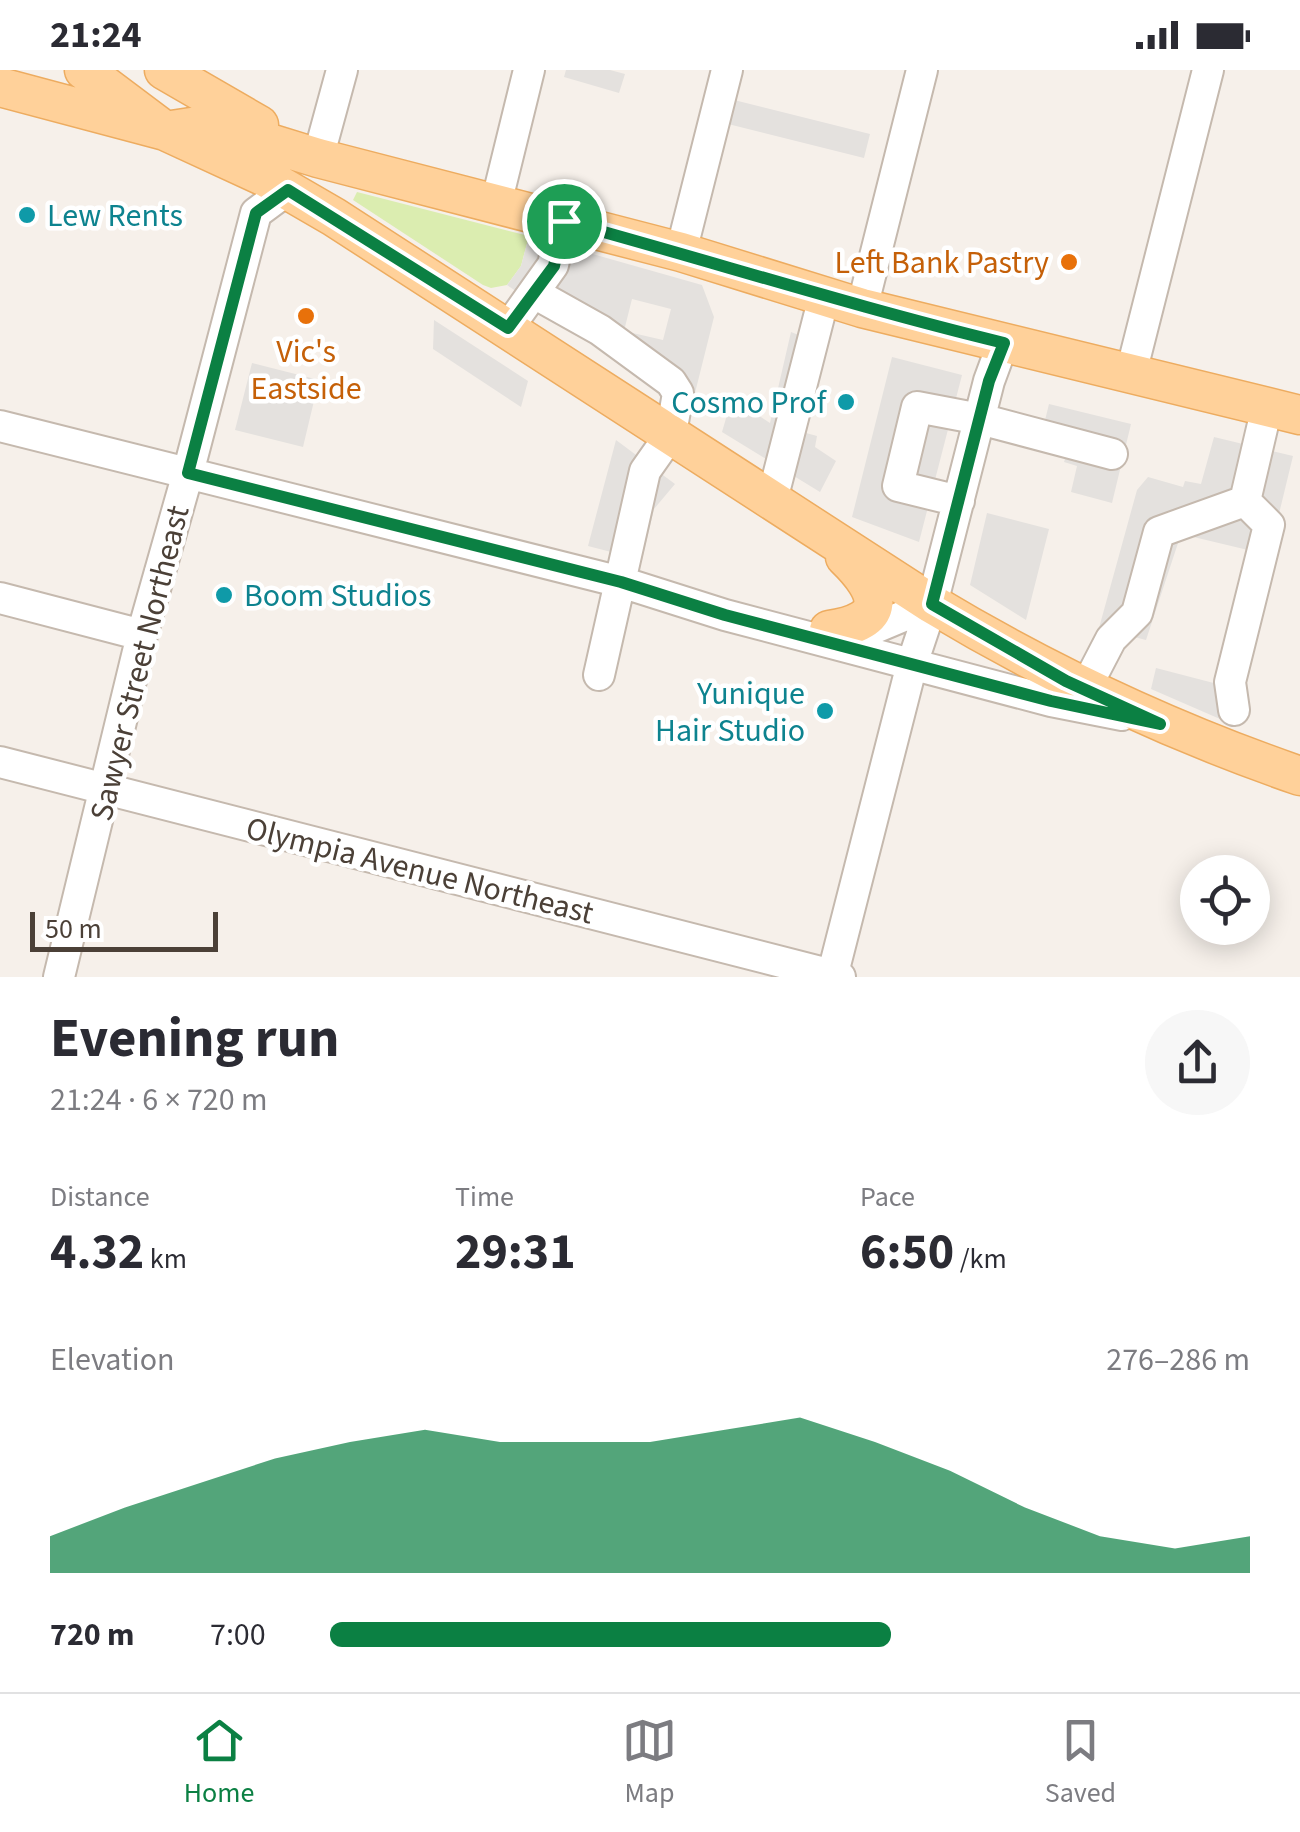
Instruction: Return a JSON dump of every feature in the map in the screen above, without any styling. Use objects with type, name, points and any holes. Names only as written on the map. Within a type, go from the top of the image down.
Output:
[{"type":"main road","points":[[84,70],[166,132],[198,126],[217,128],[682,252],[862,308],[1284,411]]},
{"type":"main road","points":[[164,70],[318,158]]},
{"type":"main road","points":[[0,87],[166,132],[288,190],[932,604],[1085,689],[1160,724],[1300,776]]},
{"type":"main road","points":[[288,190],[294,182],[317,175],[496,204]]},
{"type":"main road","points":[[784,508],[869,582],[874,596],[867,617],[828,630]]},
{"type":"street","points":[[318,158],[342,70]]},
{"type":"street","points":[[496,204],[530,70]]},
{"type":"street","points":[[682,252],[727,70]]},
{"type":"street","points":[[862,308],[922,70]]},
{"type":"street","points":[[1131,372],[1208,70]]},
{"type":"street","name":"Sawyer Street Northeast","points":[[59,977],[142,635],[256,213],[288,190]]},
{"type":"street","points":[[508,328],[554,266],[564,221]]},
{"type":"street","points":[[534,292],[600,330],[671,382],[678,393],[671,434],[646,471],[634,586],[599,675]]},
{"type":"street","points":[[784,508],[824,296]]},
{"type":"street","points":[[835,976],[912,664],[1004,343]]},
{"type":"street","points":[[959,501],[898,486],[918,407],[1112,454]]},
{"type":"street","points":[[1085,689],[1110,639],[1137,613],[1159,532],[1245,501],[1284,411]]},
{"type":"street","points":[[0,426],[634,586],[828,630],[870,630],[932,604]]},
{"type":"street","points":[[1234,710],[1230,682],[1268,524],[1245,501]]},
{"type":"street","points":[[634,586],[725,615],[1051,701],[1160,724]]},
{"type":"street","points":[[0,598],[142,635]]},
{"type":"street","name":"Olympia Avenue Northeast","points":[[0,762],[835,976]]},
{"type":"green space","points":[[357,192],[529,236],[521,266],[507,285],[483,285],[353,200]]},
{"type":"shaded area","points":[[566,70],[625,74],[619,93],[564,77]]},
{"type":"shaded area","points":[[730,99],[870,134],[864,158],[724,123]]},
{"type":"shaded area","points":[[529,236],[702,285],[714,317],[691,409],[507,285],[521,266]],"holes":[[[632,299],[671,309],[663,340],[624,331]]]},
{"type":"shaded area","points":[[434,320],[528,381],[521,407],[433,349]]},
{"type":"shaded area","points":[[791,332],[827,346],[806,433],[817,436],[815,447],[836,461],[820,492],[722,432],[732,398],[770,423]]},
{"type":"shaded area","points":[[892,357],[962,375],[919,542],[852,517]]},
{"type":"shaded area","points":[[252,363],[319,380],[303,447],[235,430]]},
{"type":"shaded area","points":[[1049,404],[1131,424],[1112,503],[1071,492],[1077,466],[1064,462],[1066,456],[1038,449]]},
{"type":"shaded area","points":[[1214,437],[1293,456],[1269,555],[1181,534],[1146,640],[1099,628],[1137,490],[1148,477],[1183,487],[1185,481],[1201,484]]},
{"type":"shaded area","points":[[616,440],[675,484],[654,509],[642,560],[588,546]]},
{"type":"shaded area","points":[[987,513],[1049,529],[1026,620],[970,585]]},
{"type":"shaded area","points":[[1156,668],[1229,687],[1220,719],[1151,689]]},
{"type":"place","name":"Lew Rents","points":[[27,215]]},
{"type":"place","name":"Left Bank Pastry","points":[[1069,262]]},
{"type":"place","name":"Vic's Eastside","points":[[306,316]]},
{"type":"place","name":"Cosmo Prof","points":[[846,402]]},
{"type":"place","name":"Boom Studios","points":[[224,595]]},
{"type":"place","name":"Yunique Hair Studio","points":[[825,711]]},
{"type":"route","points":[[288,190],[508,328],[554,266],[564,221],[682,252],[862,308],[1004,343],[989,381],[932,604],[1066,681],[1160,724],[1051,701],[725,615],[648,589],[188,473],[256,213],[288,190]]}]
